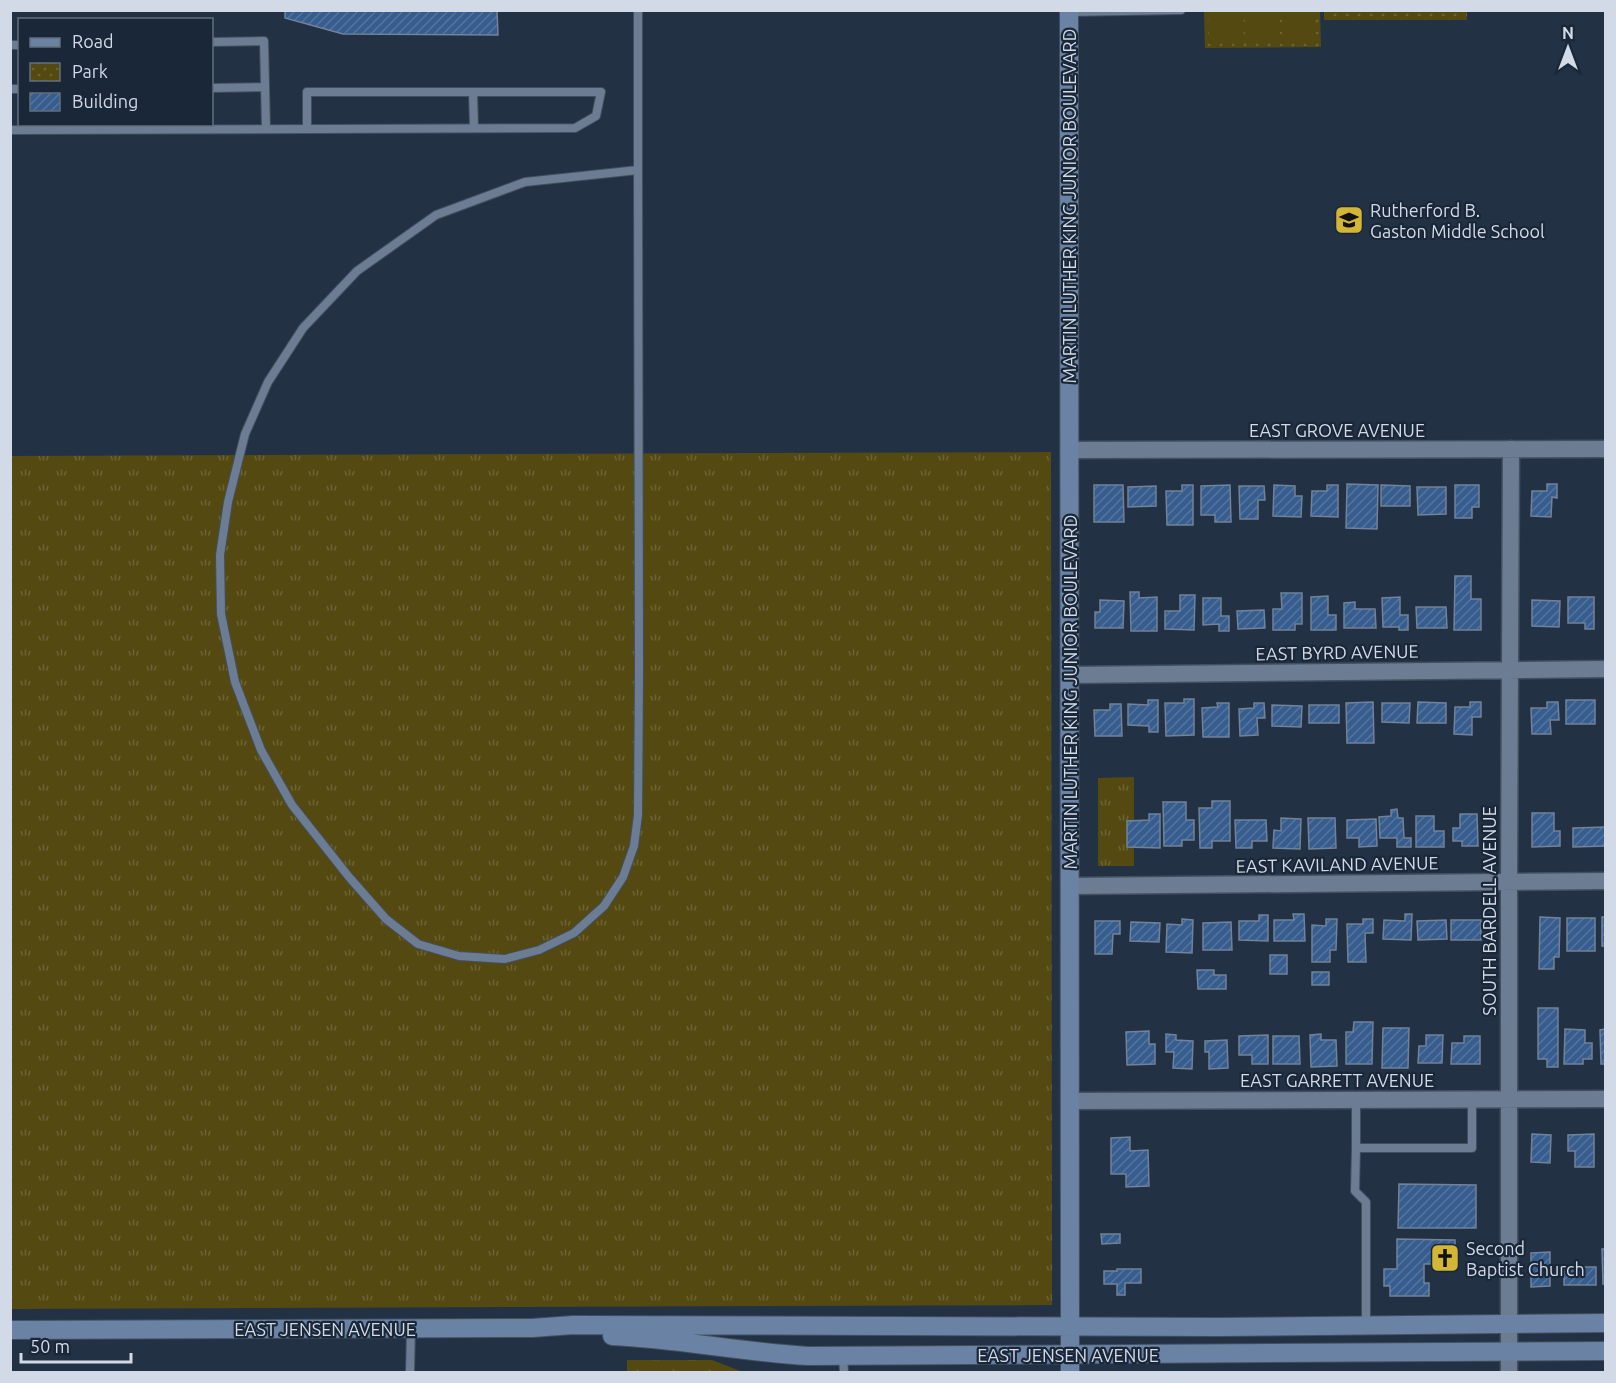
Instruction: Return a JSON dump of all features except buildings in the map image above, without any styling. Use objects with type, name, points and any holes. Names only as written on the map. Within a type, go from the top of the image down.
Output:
[{"type":"street","name":"MARTIN LUTHER KING JUNIOR BOULEVARD","points":[[1069,11],[1070,1364]]},
{"type":"street","name":"EAST GROVE AVENUE","points":[[1070,450],[1605,448]]},
{"type":"street","name":"SOUTH BARDELL AVENUE","points":[[1509,1372],[1511,449]]},
{"type":"street","name":"EAST BYRD AVENUE","points":[[1070,675],[1605,669]]},
{"type":"street","name":"EAST KAVILAND AVENUE","points":[[1070,886],[1605,881]]},
{"type":"street","name":"EAST GARRETT AVENUE","points":[[1070,1101],[1605,1099]]},
{"type":"street","name":"EAST JENSEN AVENUE","points":[[10,1330],[532,1328],[573,1325],[1070,1327],[1605,1323]]},
{"type":"street","name":"EAST JENSEN AVENUE","points":[[532,1328],[580,1335],[675,1341],[787,1354],[844,1364],[1070,1364],[1509,1352],[1605,1352]]},
{"type":"lane","points":[[638,10],[639,726],[638,815],[634,846],[624,877],[604,906],[574,933],[539,950],[505,959],[459,956],[418,944],[386,919],[349,877],[292,805],[261,750],[235,682],[221,614],[220,555],[228,502],[245,434],[268,382],[303,328],[357,271],[436,215],[525,182],[638,170]]},
{"type":"lane","points":[[1069,11],[1181,10]]},
{"type":"lane","points":[[213,42],[264,41],[266,129]]},
{"type":"lane","points":[[213,88],[265,87]]},
{"type":"lane","points":[[10,130],[307,129],[474,128],[574,128],[596,116],[601,92],[307,92],[307,129]]},
{"type":"lane","points":[[473,92],[474,128]]},
{"type":"lane","points":[[1356,1099],[1355,1191],[1366,1202],[1366,1326]]},
{"type":"lane","points":[[1356,1148],[1472,1148],[1472,1099]]},
{"type":"lane","points":[[410,1372],[411,1328]]},
{"type":"green space","points":[[1204,11],[1320,11],[1321,47],[1205,48]]},
{"type":"green space","points":[[1208,11],[1241,11],[1242,43],[1209,43]]},
{"type":"green space","points":[[1245,11],[1278,11],[1279,42],[1245,43]]},
{"type":"green space","points":[[1282,11],[1315,11],[1315,43],[1282,43]]},
{"type":"green space","points":[[1324,11],[1467,11],[1467,20],[1324,20]]},
{"type":"green space","points":[[1051,452],[1052,1305],[11,1309],[10,456]]},
{"type":"green space","points":[[1134,777],[1134,866],[1098,866],[1098,778]]},
{"type":"green space","points":[[627,1360],[712,1360],[743,1372],[627,1372]]},
{"type":"place","name":"Rutherford B. Gaston Middle School","points":[[1349,220]]},
{"type":"place","name":"Second Baptist Church","points":[[1445,1258]]}]
